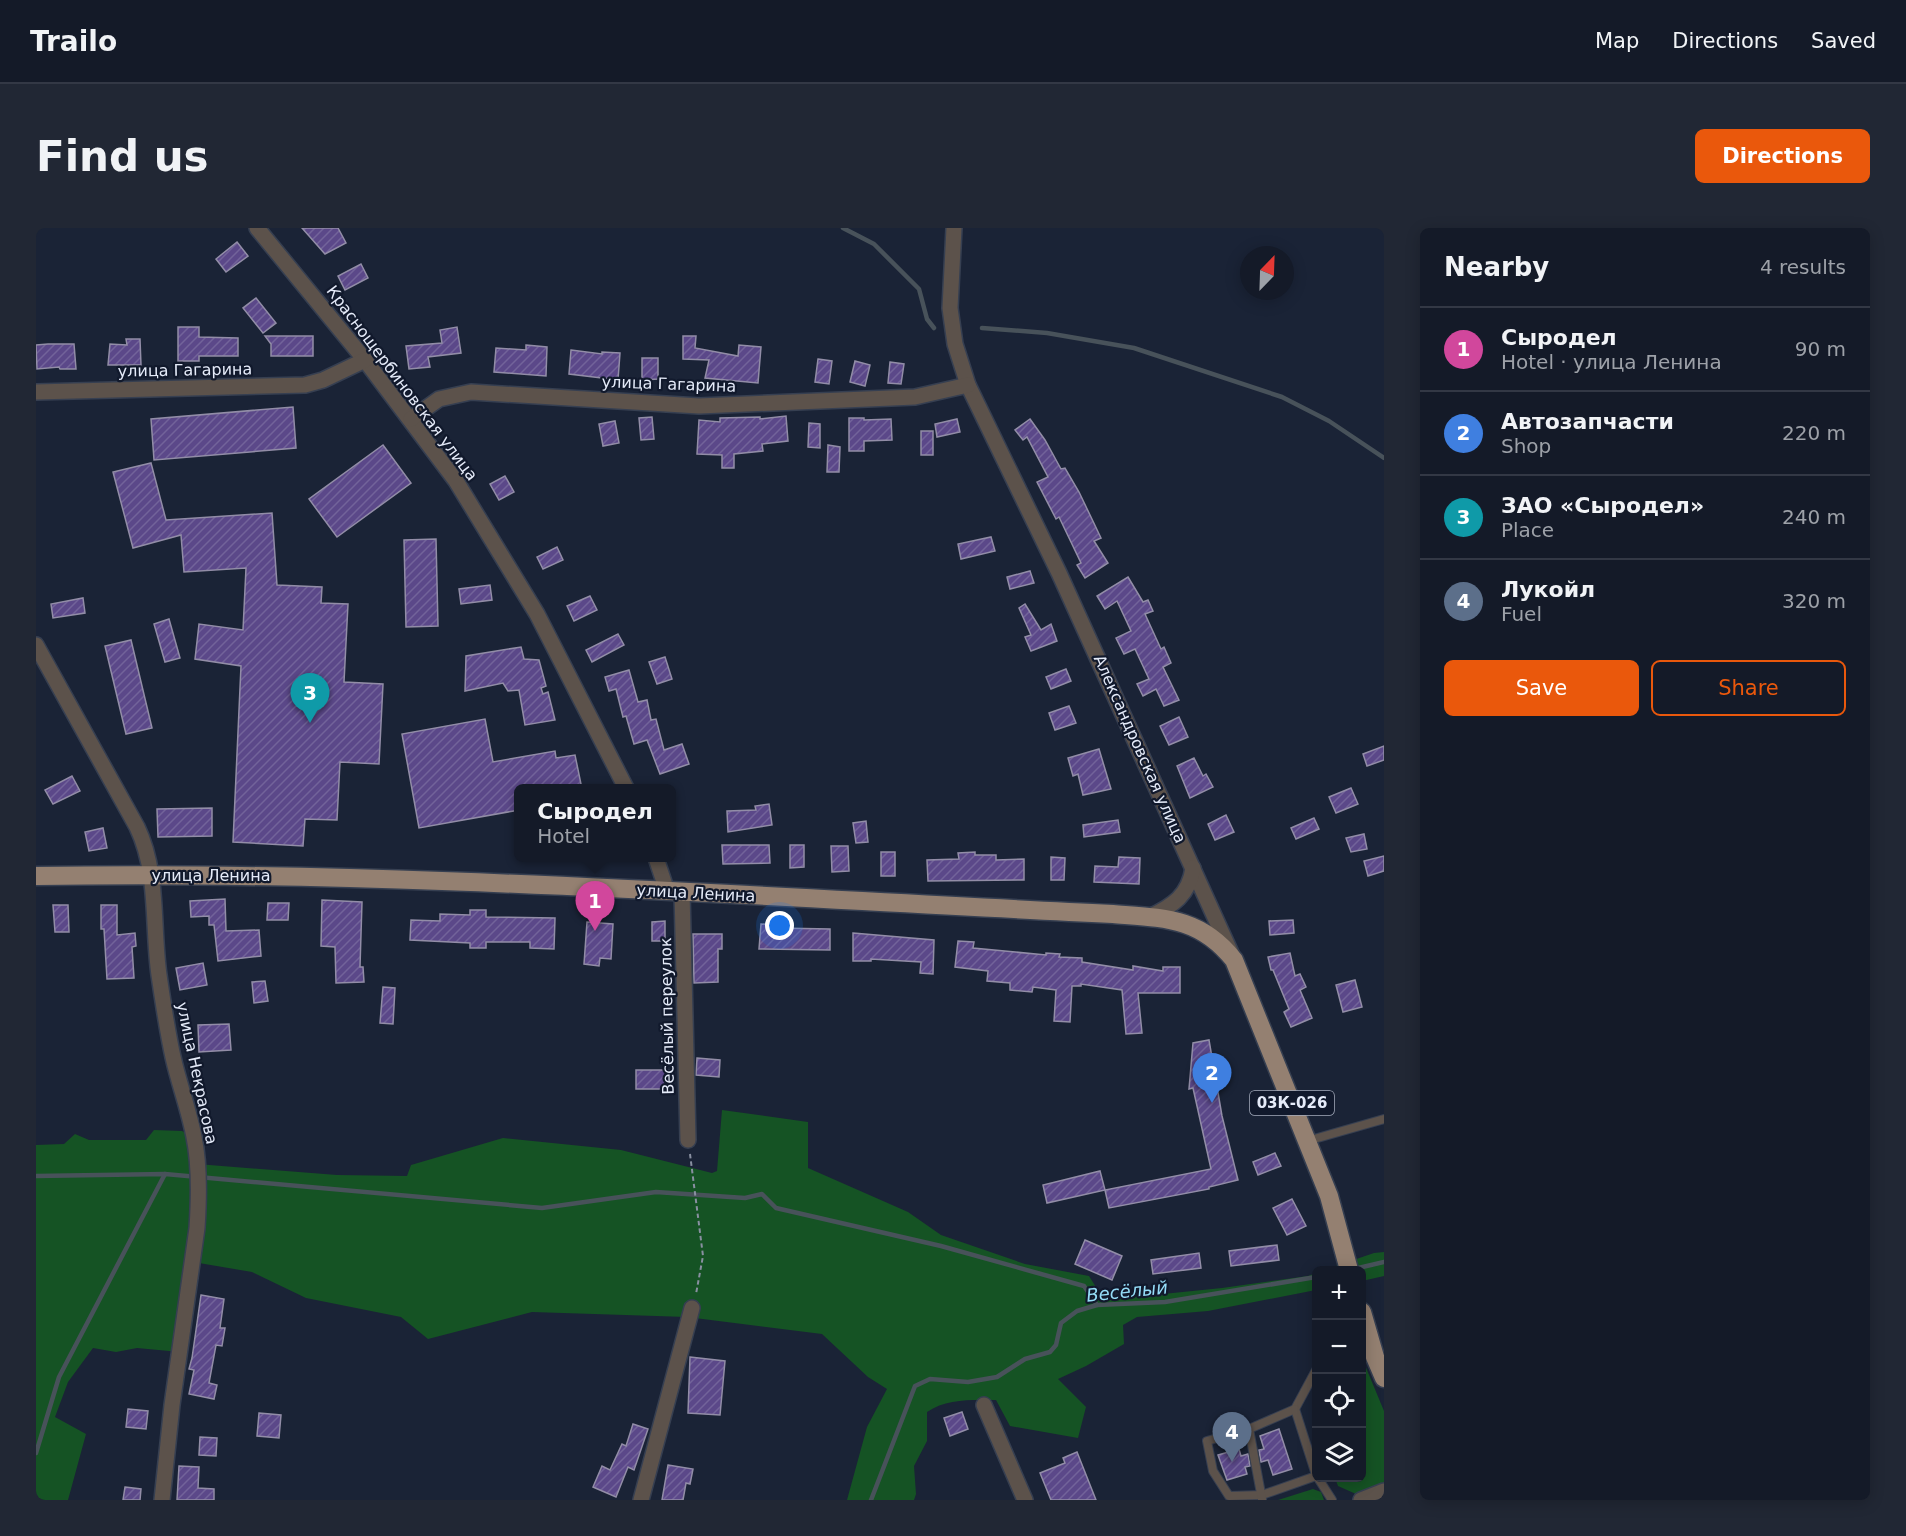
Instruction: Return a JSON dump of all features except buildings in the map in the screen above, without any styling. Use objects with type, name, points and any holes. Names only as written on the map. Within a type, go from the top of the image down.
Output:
[{"type":"main road","name":"улица Ленина","points":[[36,876],[152,875],[412,879],[1149,917],[1183,923],[1199,929],[1222,945],[1234,960]]},
{"type":"main road","name":"Александровская улица","points":[[1234,960],[1329,1196],[1348,1266]]},
{"type":"main road","points":[[1364,1320],[1384,1378]]},
{"type":"street","name":"Краснощербиновская улица","points":[[257,228],[366,360],[456,481],[537,614],[623,784]]},
{"type":"street","name":"Александровская улица","points":[[954,228],[950,308],[955,344],[968,385],[1059,573],[1234,960]]},
{"type":"street","name":"улица Гагарина","points":[[36,392],[305,385],[323,380],[366,360]]},
{"type":"street","name":"улица Гагарина","points":[[411,419],[439,399],[471,392],[699,406],[915,397],[968,385]]},
{"type":"street","name":"улица Некрасова","points":[[36,645],[138,827],[150,859],[156,951],[165,1017],[173,1059],[194,1138],[199,1201],[197,1228],[172,1405],[162,1500]]},
{"type":"street","points":[[658,862],[674,891]]},
{"type":"street","points":[[1149,917],[1175,903],[1184,894],[1193,868]]},
{"type":"street","name":"Весёлый переулок","points":[[674,891],[688,1140]]},
{"type":"street","points":[[641,1500],[692,1308]]},
{"type":"street","points":[[984,1405],[1025,1500]]},
{"type":"street","points":[[1360,1500],[1384,1491]]},
{"type":"lane","points":[[1307,1141],[1384,1119]]},
{"type":"lane","points":[[1312,1478],[1262,1498],[1229,1496],[1213,1471],[1207,1441],[1249,1429],[1295,1409],[1315,1374]]},
{"type":"lane","points":[[1295,1409],[1312,1461]]},
{"type":"lane","points":[[1249,1429],[1262,1498]]},
{"type":"lane","points":[[1321,1482],[1332,1500]]},
{"type":"path","points":[[688,1140],[698,1203],[703,1256],[692,1308]]},
{"type":"green space","points":[[722,1110],[808,1122],[808,1168],[908,1212],[941,1235],[1025,1264],[1089,1276],[1104,1300],[1222,1288],[1312,1274],[1312,1291],[1208,1311],[1137,1317],[1123,1325],[1124,1344],[1058,1379],[1086,1407],[1078,1438],[1010,1426],[996,1400],[960,1401],[935,1407],[927,1412],[927,1441],[914,1466],[916,1494],[914,1500],[847,1500],[867,1427],[887,1389],[868,1377],[822,1334],[687,1317],[532,1312],[428,1339],[401,1317],[306,1298],[252,1272],[193,1262],[180,1352],[137,1348],[116,1352],[93,1348],[68,1382],[55,1417],[86,1434],[68,1500],[36,1500],[36,1145],[64,1144],[75,1134],[89,1140],[146,1140],[154,1130],[182,1131],[194,1138],[197,1164],[337,1175],[407,1176],[411,1165],[503,1138],[621,1150],[712,1173],[717,1171]]},
{"type":"green space","points":[[1384,1252],[1384,1276],[1366,1280],[1366,1266],[1336,1266],[1374,1253]]},
{"type":"green space","points":[[1366,1368],[1384,1411],[1384,1482],[1356,1494],[1338,1486],[1336,1482],[1366,1482]]},
{"type":"green space","points":[[1313,1489],[1321,1492],[1324,1500],[1278,1500]]},
{"type":"waterway","points":[[843,228],[874,244],[919,289],[927,319],[934,328]]},
{"type":"waterway","points":[[982,328],[1047,333],[1134,348],[1282,397],[1329,421],[1384,458]]},
{"type":"waterway","points":[[36,1176],[165,1174],[542,1208],[656,1192],[745,1198],[762,1194],[776,1208],[941,1246],[1084,1286],[1097,1305]]},
{"type":"waterway","points":[[36,1453],[59,1377],[165,1174]]},
{"type":"waterway","name":"Весёлый","points":[[1366,1266],[1384,1262]]},
{"type":"waterway","name":"Весёлый","points":[[871,1500],[915,1386],[930,1379],[968,1382],[997,1377],[1025,1359],[1050,1352],[1056,1345],[1061,1323],[1077,1311],[1097,1305],[1165,1302],[1312,1278]]},
{"type":"place","name":"ЗАО «Сыродел»","points":[[310,723]]},
{"type":"place","name":"Сыродел","points":[[595,931]]},
{"type":"place","name":"Автозапчасти","points":[[1212,1103]]},
{"type":"place","name":"Лукойл","points":[[1232,1462]]}]
